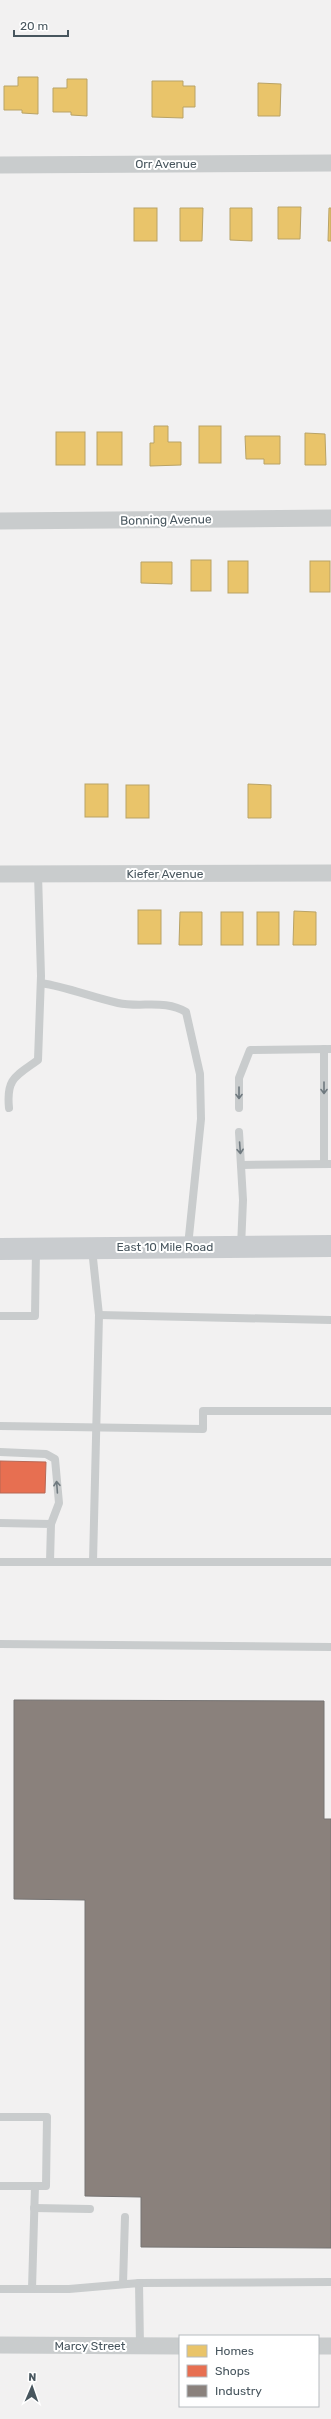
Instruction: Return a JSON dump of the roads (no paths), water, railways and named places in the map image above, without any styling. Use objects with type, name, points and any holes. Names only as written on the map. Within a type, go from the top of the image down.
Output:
[{"type":"main road","name":"East 10 Mile Road","points":[[0,1249],[331,1246]]},
{"type":"street","name":"Orr Avenue","points":[[0,165],[331,163]]},
{"type":"street","name":"Bonning Avenue","points":[[0,521],[331,518]]},
{"type":"street","name":"Kiefer Avenue","points":[[0,874],[331,873]]},
{"type":"street","name":"Marcy Street","points":[[0,2345],[179,2346]]},
{"type":"street","points":[[319,2346],[331,2346]]},
{"type":"lane","points":[[9,1108],[7,1092],[14,1077],[38,1060],[40,983],[38,874]]},
{"type":"lane","points":[[40,983],[60,986],[119,1003],[175,1005],[186,1012],[200,1074],[201,1120],[188,1247]]},
{"type":"lane","points":[[239,1108],[239,1078],[250,1050],[327,1049],[328,1164],[241,1165]]},
{"type":"lane","points":[[239,1132],[243,1200],[241,1247]]},
{"type":"lane","points":[[92,1248],[99,1315],[93,1562]]},
{"type":"lane","points":[[0,1316],[35,1316],[36,1249]]},
{"type":"lane","points":[[99,1315],[331,1320]]},
{"type":"lane","points":[[0,1426],[203,1429],[203,1411],[331,1411]]},
{"type":"lane","points":[[0,1452],[46,1454],[56,1459],[59,1503],[51,1524],[50,1562]]},
{"type":"lane","points":[[0,1523],[51,1524]]},
{"type":"lane","points":[[0,1562],[331,1562]]},
{"type":"lane","points":[[0,1644],[331,1647]]},
{"type":"lane","points":[[0,2117],[47,2117],[46,2186],[0,2186]]},
{"type":"lane","points":[[32,2289],[34,2186]]},
{"type":"lane","points":[[34,2208],[90,2209]]},
{"type":"lane","points":[[123,2284],[125,2217]]},
{"type":"lane","points":[[0,2289],[69,2289],[139,2283],[331,2282]]},
{"type":"lane","points":[[139,2283],[140,2346]]}]
